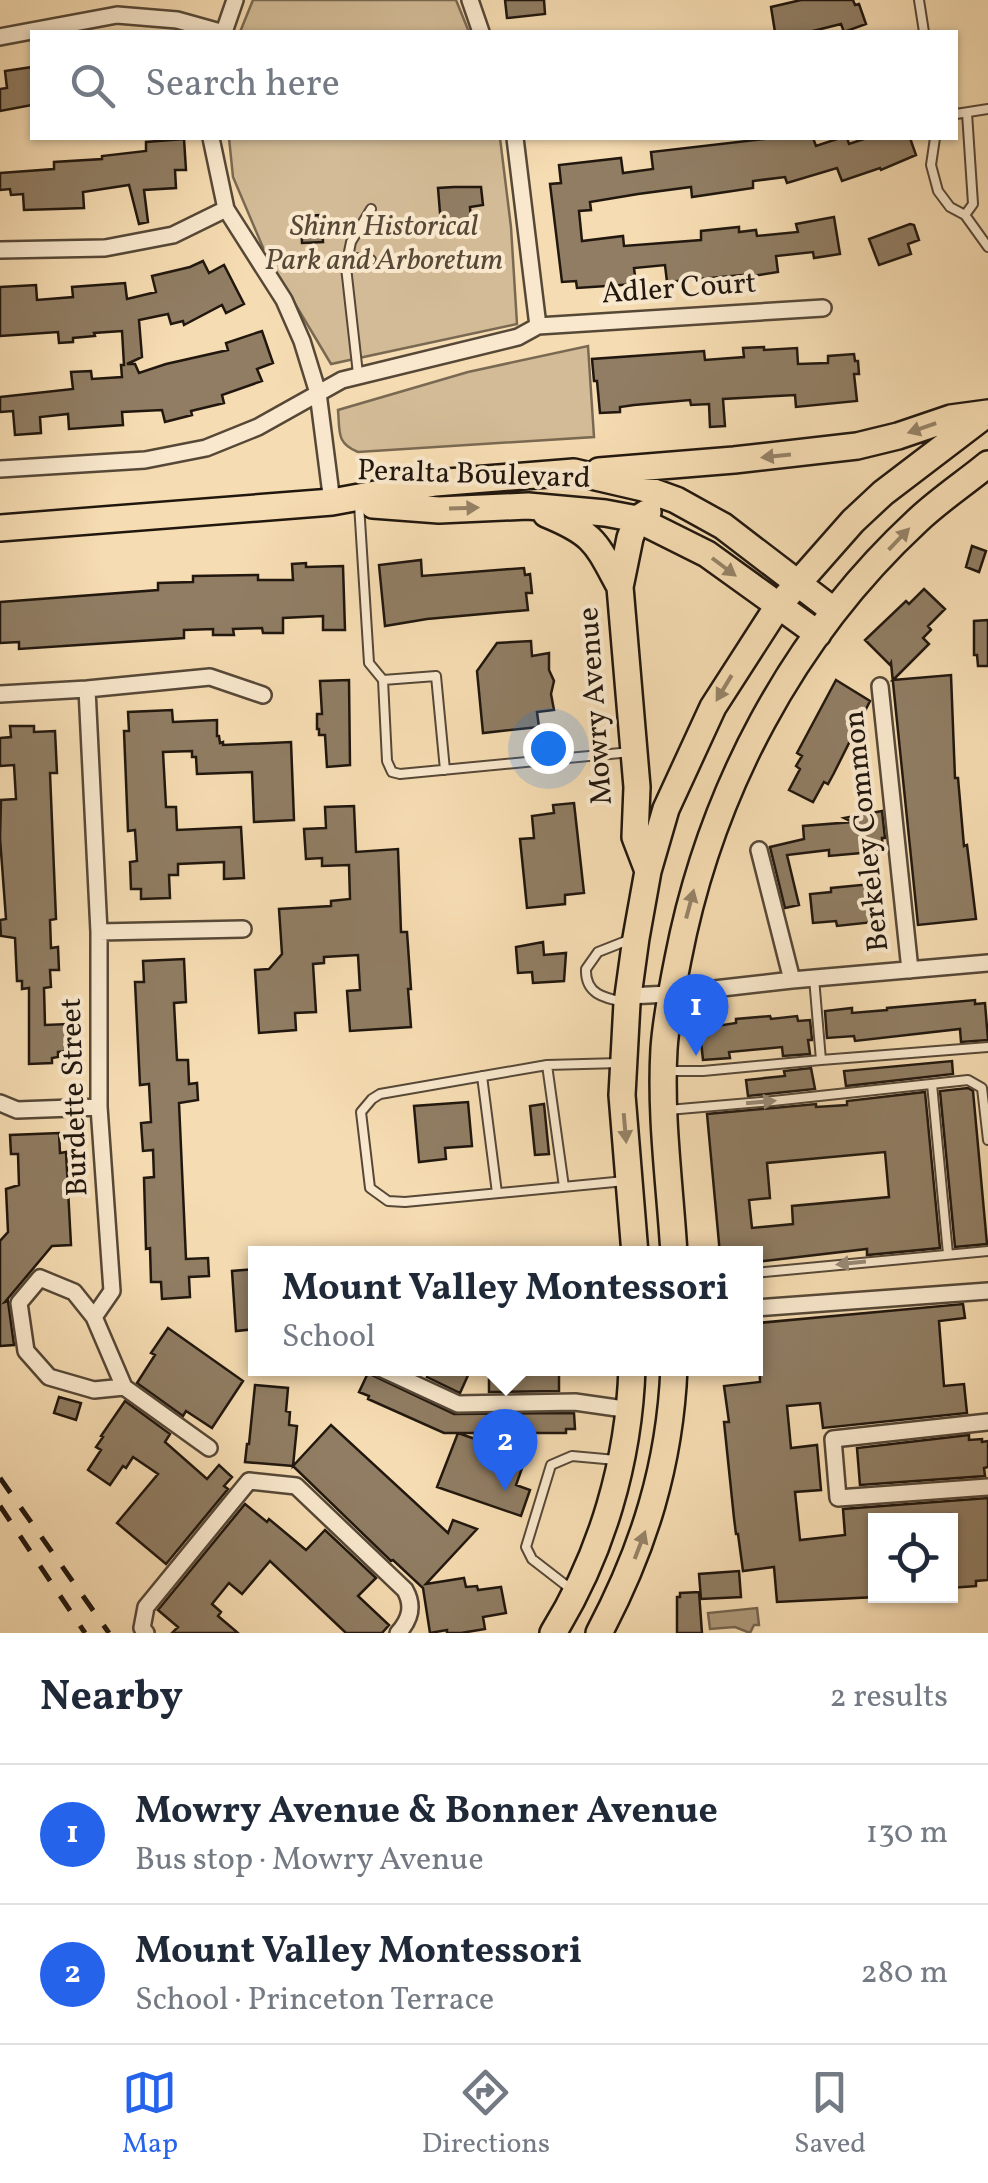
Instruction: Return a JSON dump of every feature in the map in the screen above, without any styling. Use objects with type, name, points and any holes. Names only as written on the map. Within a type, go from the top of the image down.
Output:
[{"type":"main road","points":[[574,472],[857,446],[951,418],[988,413]]},
{"type":"main road","name":"Mowry Avenue","points":[[634,1246],[622,1095],[627,999],[648,871],[666,809],[713,707],[778,606],[883,493],[988,413]]},
{"type":"main road","points":[[673,1246],[664,1110],[666,1022],[685,923],[717,816],[760,724],[834,611],[918,519],[988,464]]},
{"type":"main road","name":"Peralta Boulevard","points":[[0,528],[332,502],[435,483],[574,472],[676,500],[723,526],[834,611]]},
{"type":"main road","points":[[637,520],[676,500]]},
{"type":"main road","name":"Peralta Boulevard","points":[[332,502],[439,510],[528,506],[637,520],[707,554],[818,634]]},
{"type":"main road","points":[[528,506],[574,525],[591,538],[620,586]]},
{"type":"main road","name":"Mowry Avenue","points":[[637,520],[620,586],[634,752],[636,837],[648,871]]},
{"type":"main road","points":[[553,1633],[576,1592],[605,1524],[631,1410],[632,1376]]},
{"type":"main road","points":[[599,1633],[644,1536],[661,1478],[673,1376]]},
{"type":"street","points":[[223,30],[236,0]]},
{"type":"street","points":[[470,0],[480,30]]},
{"type":"street","points":[[32,30],[117,14],[177,20],[214,30]]},
{"type":"street","points":[[0,36],[30,30]]},
{"type":"street","points":[[211,140],[226,209],[284,300],[302,341],[318,392],[332,502]]},
{"type":"street","points":[[0,469],[145,460],[206,448],[258,428],[318,392],[358,374],[518,337],[538,326],[515,140]]},
{"type":"street","points":[[0,250],[106,248],[174,235],[226,209]]},
{"type":"street","name":"Adler Court","points":[[538,326],[823,308]]},
{"type":"street","points":[[0,694],[210,677],[263,695]]},
{"type":"street","name":"Berkeley Common","points":[[880,686],[910,970]]},
{"type":"street","name":"Burdette Street","points":[[87,689],[98,932],[99,1107],[112,1291],[94,1317]]},
{"type":"street","points":[[759,850],[792,980]]},
{"type":"street","points":[[98,932],[243,928]]},
{"type":"street","points":[[627,999],[988,963]]},
{"type":"street","points":[[0,1103],[17,1110],[99,1107]]},
{"type":"street","points":[[124,1387],[94,1390],[49,1377],[26,1351],[18,1303],[40,1278],[74,1292],[94,1317],[124,1387],[209,1448]]},
{"type":"street","points":[[763,1307],[988,1290]]},
{"type":"street","points":[[397,1376],[458,1404],[575,1402],[631,1410]]},
{"type":"street","points":[[988,1422],[833,1438],[838,1498],[988,1486]]},
{"type":"street","points":[[146,1633],[142,1628],[146,1607],[249,1481],[296,1486],[378,1564],[408,1596],[408,1620],[403,1631]]},
{"type":"lane","points":[[919,0],[924,30]]},
{"type":"lane","points":[[958,114],[988,108]]},
{"type":"lane","points":[[965,215],[973,204],[967,113]]},
{"type":"lane","points":[[934,140],[930,165],[938,191],[950,208],[965,215],[988,247]]},
{"type":"lane","points":[[358,374],[346,266],[351,242],[371,210]]},
{"type":"lane","points":[[348,256],[372,260]]},
{"type":"lane","points":[[359,504],[369,663],[384,680],[388,761],[392,772],[634,752]]},
{"type":"lane","points":[[384,680],[436,676],[445,770]]},
{"type":"lane","points":[[627,999],[600,996],[587,983],[586,969],[598,952],[636,938]]},
{"type":"lane","points":[[814,978],[822,1060]]},
{"type":"lane","points":[[663,1072],[988,1047]]},
{"type":"lane","points":[[623,1063],[547,1065],[380,1094],[361,1112],[370,1188],[388,1201],[630,1181]]},
{"type":"lane","points":[[547,1065],[564,1187]]},
{"type":"lane","points":[[482,1076],[497,1193]]},
{"type":"lane","points":[[664,1110],[968,1080],[982,1088],[988,1140]]},
{"type":"lane","points":[[932,1084],[948,1254]]},
{"type":"lane","points":[[763,1272],[988,1251]]},
{"type":"lane","points":[[576,1592],[532,1559],[526,1547],[551,1465],[572,1456],[620,1460]]},
{"type":"green space","points":[[253,0],[456,0],[468,30],[241,30]]},
{"type":"green space","name":"Shinn Historical Park and Arboretum","points":[[229,140],[500,140],[517,324],[331,364],[267,257],[233,177]]},
{"type":"green space","points":[[588,346],[594,437],[358,452],[346,445],[341,436],[338,410],[468,372]]},
{"type":"shaded area","points":[[757,1608],[759,1625],[754,1625],[750,1633],[735,1627],[710,1629],[708,1613]]},
{"type":"building","points":[[505,0],[544,0],[545,14],[507,18]]},
{"type":"building","points":[[801,0],[853,0],[855,5],[859,4],[866,24],[850,30],[843,30],[841,24],[817,30],[775,30],[771,7]]},
{"type":"building","points":[[30,67],[30,105],[0,111],[0,89],[7,88],[5,71]]},
{"type":"building","points":[[184,140],[186,170],[175,170],[176,188],[144,190],[148,222],[139,224],[129,185],[83,192],[84,208],[24,210],[23,194],[11,195],[10,189],[0,190],[0,173],[54,169],[54,162],[146,151],[146,142]]},
{"type":"building","points":[[756,140],[814,140],[816,146],[834,140],[848,140],[849,144],[861,140],[911,140],[916,155],[842,181],[837,168],[787,183],[785,177],[753,181],[753,188],[692,197],[691,187],[590,202],[591,210],[579,211],[582,241],[623,236],[624,246],[701,240],[701,231],[739,227],[739,232],[756,230],[757,236],[798,232],[796,224],[834,217],[840,254],[814,258],[813,252],[776,256],[778,272],[752,276],[667,282],[665,265],[634,268],[636,284],[577,288],[576,281],[562,282],[550,184],[561,183],[559,165],[621,158],[623,173],[653,169],[651,152]]},
{"type":"building","points":[[481,187],[483,205],[470,207],[471,222],[441,225],[438,188]]},
{"type":"building","points":[[321,215],[323,242],[302,243],[301,216]]},
{"type":"building","points":[[910,224],[919,240],[908,244],[911,254],[879,265],[869,239]]},
{"type":"building","points":[[203,261],[209,273],[224,265],[244,304],[226,313],[222,305],[184,325],[183,321],[171,324],[168,314],[139,320],[142,357],[127,364],[135,364],[139,373],[228,350],[226,343],[262,331],[273,363],[257,369],[262,381],[222,395],[224,403],[165,422],[162,410],[122,412],[123,425],[69,429],[68,414],[40,417],[41,433],[15,435],[13,411],[0,412],[0,397],[73,389],[71,372],[91,371],[92,379],[122,377],[122,331],[94,333],[95,336],[59,343],[58,332],[0,336],[0,287],[36,285],[37,300],[73,297],[72,287],[125,283],[127,299],[156,292],[152,276]]},
{"type":"building","points":[[743,348],[797,348],[798,364],[828,363],[828,356],[854,354],[859,374],[854,374],[857,401],[796,407],[795,395],[723,399],[725,426],[710,427],[709,404],[691,405],[690,400],[620,407],[620,412],[600,413],[592,359],[704,351],[705,360],[744,357]]},
{"type":"building","points":[[972,546],[986,551],[979,572],[966,567]]},
{"type":"building","points":[[421,560],[422,576],[524,568],[525,575],[530,574],[532,593],[526,593],[528,610],[385,626],[379,565]]},
{"type":"building","points":[[306,563],[306,567],[343,566],[345,630],[323,630],[323,616],[283,618],[283,633],[263,633],[262,628],[233,629],[234,635],[213,635],[213,629],[184,630],[184,638],[19,649],[19,642],[0,643],[0,602],[158,590],[158,583],[193,582],[193,576],[258,575],[258,580],[293,580],[292,564]]},
{"type":"building","points":[[924,589],[945,609],[928,626],[931,630],[923,638],[929,644],[893,680],[951,675],[955,778],[976,919],[918,925],[891,663],[865,640]]},
{"type":"building","points":[[988,620],[988,666],[978,666],[974,655],[974,621]]},
{"type":"building","points":[[531,641],[532,656],[549,653],[554,710],[537,712],[539,727],[483,733],[477,671],[497,643]]},
{"type":"building","points":[[349,680],[350,765],[327,767],[325,735],[319,735],[317,729],[317,714],[322,714],[320,681]]},
{"type":"building","points":[[836,680],[870,701],[828,784],[824,782],[813,802],[789,790],[800,769],[796,766],[802,756],[797,753]]},
{"type":"building","points":[[172,710],[173,722],[217,720],[217,736],[223,745],[291,742],[294,820],[254,822],[252,772],[197,774],[192,751],[163,752],[166,807],[176,807],[177,830],[241,827],[244,878],[224,879],[224,862],[178,864],[178,875],[169,875],[170,898],[141,899],[141,889],[131,889],[130,862],[137,861],[135,830],[128,831],[124,731],[129,731],[128,712]]},
{"type":"building","points":[[10,726],[34,726],[34,732],[55,731],[57,773],[50,773],[56,919],[50,920],[51,948],[58,947],[59,970],[50,970],[51,987],[44,988],[45,1025],[69,1024],[70,1051],[58,1052],[52,1063],[29,1064],[29,988],[22,989],[22,981],[17,981],[15,938],[1,936],[0,920],[6,919],[1,800],[16,799],[14,765],[0,766],[0,738],[11,737]]},
{"type":"building","points":[[574,803],[584,893],[565,895],[565,904],[527,908],[520,839],[534,838],[532,816],[554,813],[553,805]]},
{"type":"building","points":[[354,806],[356,852],[398,849],[401,932],[407,932],[411,1027],[350,1031],[347,991],[360,990],[358,955],[324,957],[324,963],[313,964],[316,1012],[295,1013],[296,1030],[259,1033],[255,970],[269,969],[282,954],[279,909],[331,906],[331,901],[350,899],[349,865],[322,866],[322,858],[306,859],[304,829],[326,828],[325,807]]},
{"type":"building","points":[[882,811],[883,851],[829,856],[829,850],[787,855],[799,905],[785,908],[770,847],[804,839],[803,826],[852,822],[844,818]]},
{"type":"building","points":[[871,884],[874,922],[837,926],[836,921],[813,923],[810,894]]},
{"type":"building","points":[[543,942],[544,955],[566,953],[564,981],[533,983],[532,972],[518,973],[516,947]]},
{"type":"building","points":[[184,959],[186,1002],[174,1003],[177,1060],[188,1060],[189,1084],[197,1083],[198,1100],[179,1103],[186,1259],[208,1258],[209,1276],[189,1277],[190,1297],[162,1299],[161,1282],[151,1282],[150,1248],[146,1249],[144,1178],[154,1177],[153,1150],[143,1151],[141,1123],[151,1122],[149,1084],[140,1085],[135,982],[144,982],[143,961]]},
{"type":"building","points":[[975,1000],[975,1004],[985,1003],[988,1040],[961,1042],[960,1029],[855,1041],[854,1036],[827,1038],[825,1011],[852,1008],[852,1013]]},
{"type":"building","points":[[770,1016],[810,1020],[810,1054],[783,1056],[782,1047],[729,1052],[730,1058],[703,1060],[700,1032],[736,1023],[736,1019]]},
{"type":"building","points":[[952,1061],[953,1074],[846,1086],[844,1071]]},
{"type":"building","points":[[811,1068],[815,1089],[748,1096],[746,1080],[785,1076],[784,1071]]},
{"type":"building","points":[[940,1091],[973,1091],[987,1244],[955,1247]]},
{"type":"building","points":[[925,1092],[940,1248],[867,1255],[867,1249],[763,1261],[763,1246],[719,1246],[707,1114],[847,1105],[847,1101]],"holes":[[[885,1152],[889,1197],[792,1206],[793,1224],[752,1228],[749,1200],[770,1198],[767,1163]]]},
{"type":"building","points":[[468,1102],[472,1146],[445,1148],[446,1159],[419,1162],[414,1106]]},
{"type":"building","points":[[544,1104],[549,1154],[535,1155],[530,1106]]},
{"type":"building","points":[[59,1133],[60,1153],[66,1152],[71,1245],[52,1246],[5,1302],[8,1301],[14,1345],[0,1346],[0,1241],[8,1232],[6,1189],[19,1185],[18,1154],[11,1154],[10,1135]]},
{"type":"building","points":[[248,1270],[248,1330],[236,1331],[232,1271]]},
{"type":"building","points":[[963,1304],[965,1318],[939,1321],[944,1386],[964,1384],[967,1413],[823,1428],[820,1403],[787,1406],[791,1448],[817,1445],[821,1490],[795,1492],[800,1540],[845,1535],[843,1509],[988,1498],[988,1580],[958,1587],[958,1513],[868,1513],[868,1597],[777,1602],[774,1567],[743,1571],[724,1422],[729,1422],[724,1386],[760,1382],[763,1323]]},
{"type":"building","points":[[168,1328],[243,1381],[212,1428],[186,1411],[183,1416],[137,1383]]},
{"type":"building","points":[[367,1376],[374,1376],[454,1414],[574,1413],[575,1429],[566,1429],[566,1433],[444,1433],[359,1392]]},
{"type":"building","points":[[427,1376],[468,1376],[460,1393]]},
{"type":"building","points":[[489,1376],[559,1376],[559,1391],[489,1392]]},
{"type":"building","points":[[255,1385],[288,1388],[289,1425],[297,1426],[293,1466],[245,1462]]},
{"type":"building","points":[[59,1397],[81,1403],[76,1420],[54,1413]]},
{"type":"building","points":[[125,1401],[170,1434],[165,1442],[207,1479],[219,1465],[232,1477],[224,1486],[228,1489],[166,1564],[117,1523],[158,1474],[133,1457],[110,1485],[88,1470],[101,1450],[96,1447],[101,1436]]},
{"type":"building","points":[[331,1425],[448,1533],[453,1520],[477,1529],[426,1584],[464,1578],[466,1587],[477,1586],[478,1590],[501,1587],[506,1613],[483,1617],[485,1629],[430,1633],[423,1588],[293,1466]]},
{"type":"building","points":[[458,1433],[526,1457],[516,1485],[530,1490],[521,1516],[437,1487]]},
{"type":"building","points":[[969,1435],[969,1440],[988,1441],[985,1476],[860,1485],[857,1448]]},
{"type":"building","points":[[245,1504],[306,1550],[325,1530],[376,1578],[358,1596],[389,1625],[382,1633],[346,1633],[270,1561],[242,1594],[229,1583],[212,1604],[221,1612],[218,1616],[238,1633],[172,1633],[178,1627],[158,1610]]},
{"type":"building","points":[[739,1571],[741,1597],[701,1599],[699,1574]]},
{"type":"building","points":[[699,1592],[702,1633],[677,1633],[677,1597],[680,1593]]},
{"type":"railway","points":[[0,1478],[109,1633]]},
{"type":"railway","points":[[0,1506],[85,1633]]},
{"type":"place","name":"Mowry Avenue & Bonner Avenue","points":[[696,1056]]},
{"type":"place","name":"Mount Valley Montessori","points":[[505,1491]]}]
